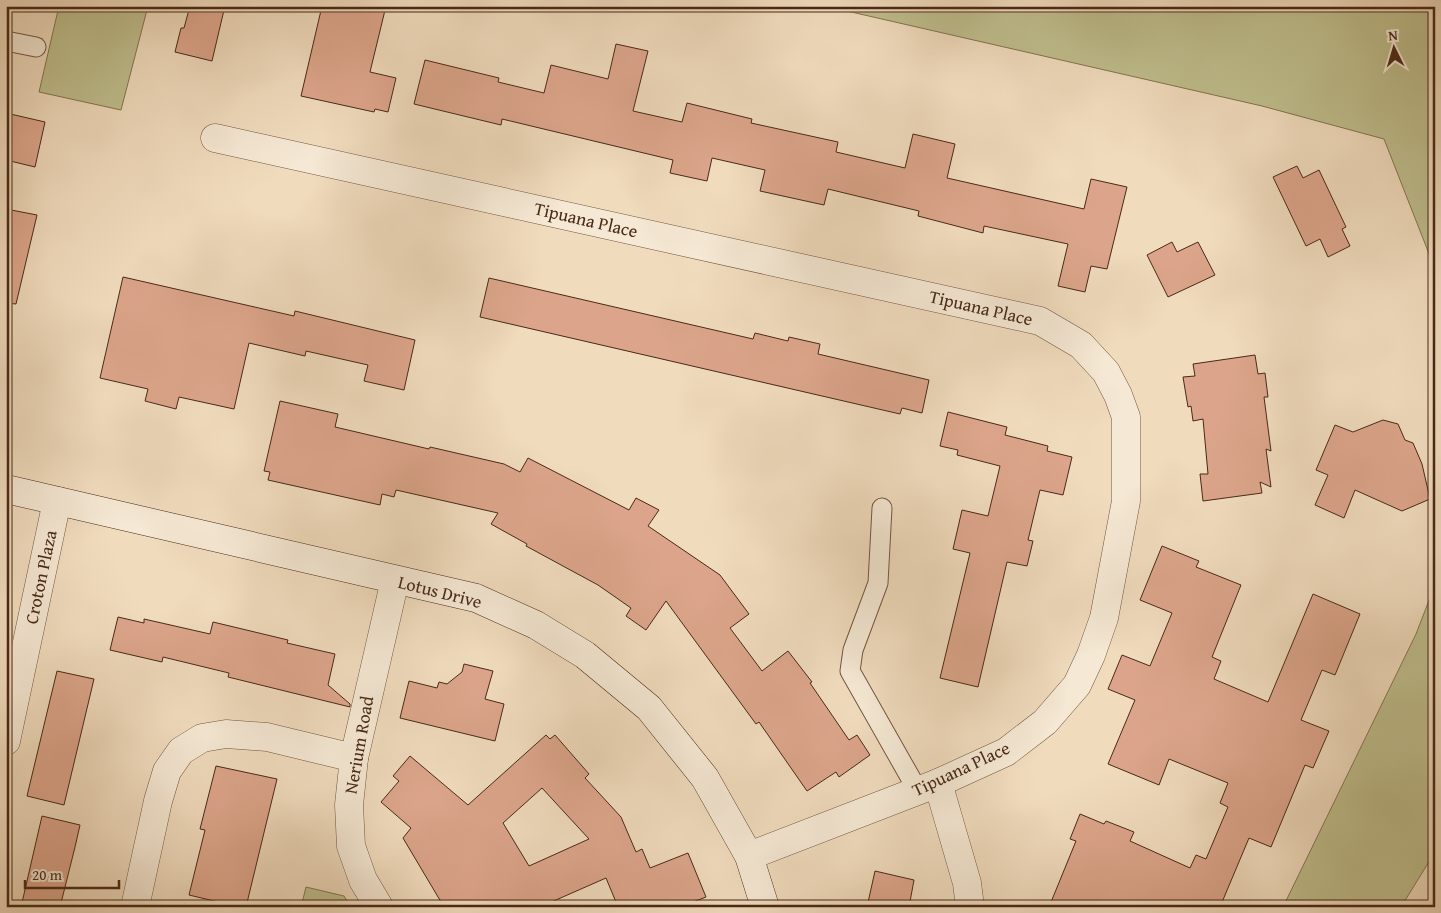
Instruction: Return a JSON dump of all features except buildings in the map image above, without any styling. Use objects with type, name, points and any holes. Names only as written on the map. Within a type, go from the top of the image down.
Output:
[{"type":"street","name":"Tipuana Place","points":[[215,138],[1040,321],[1081,345],[1106,372],[1118,395],[1126,417],[1126,501],[1104,618],[1091,656],[1077,685],[1045,722],[1006,752],[928,787],[749,856]]},
{"type":"street","name":"Lotus Drive","points":[[6,489],[476,598],[536,624],[585,654],[649,708],[706,778],[749,856],[765,907]]},
{"type":"street","name":"Croton Plaza","points":[[6,741],[57,501]]},
{"type":"street","name":"Nerium Road","points":[[380,907],[363,880],[351,846],[349,805],[354,758],[395,580]]},
{"type":"street","points":[[135,907],[158,800],[167,771],[181,751],[202,738],[226,734],[267,737],[354,758]]},
{"type":"street","points":[[928,787],[967,883],[970,907]]},
{"type":"lane","points":[[6,41],[36,47]]},
{"type":"lane","points":[[882,508],[878,583],[853,650],[850,671],[928,787]]},
{"type":"shaded area","points":[[59,6],[148,6],[121,110],[39,92]]},
{"type":"shaded area","points":[[825,6],[1435,6],[1435,269],[1384,139],[1262,106]]},
{"type":"shaded area","points":[[1435,585],[1435,852],[1401,907],[1283,907],[1416,634]]},
{"type":"shaded area","points":[[306,887],[344,896],[351,907],[301,907]]}]
